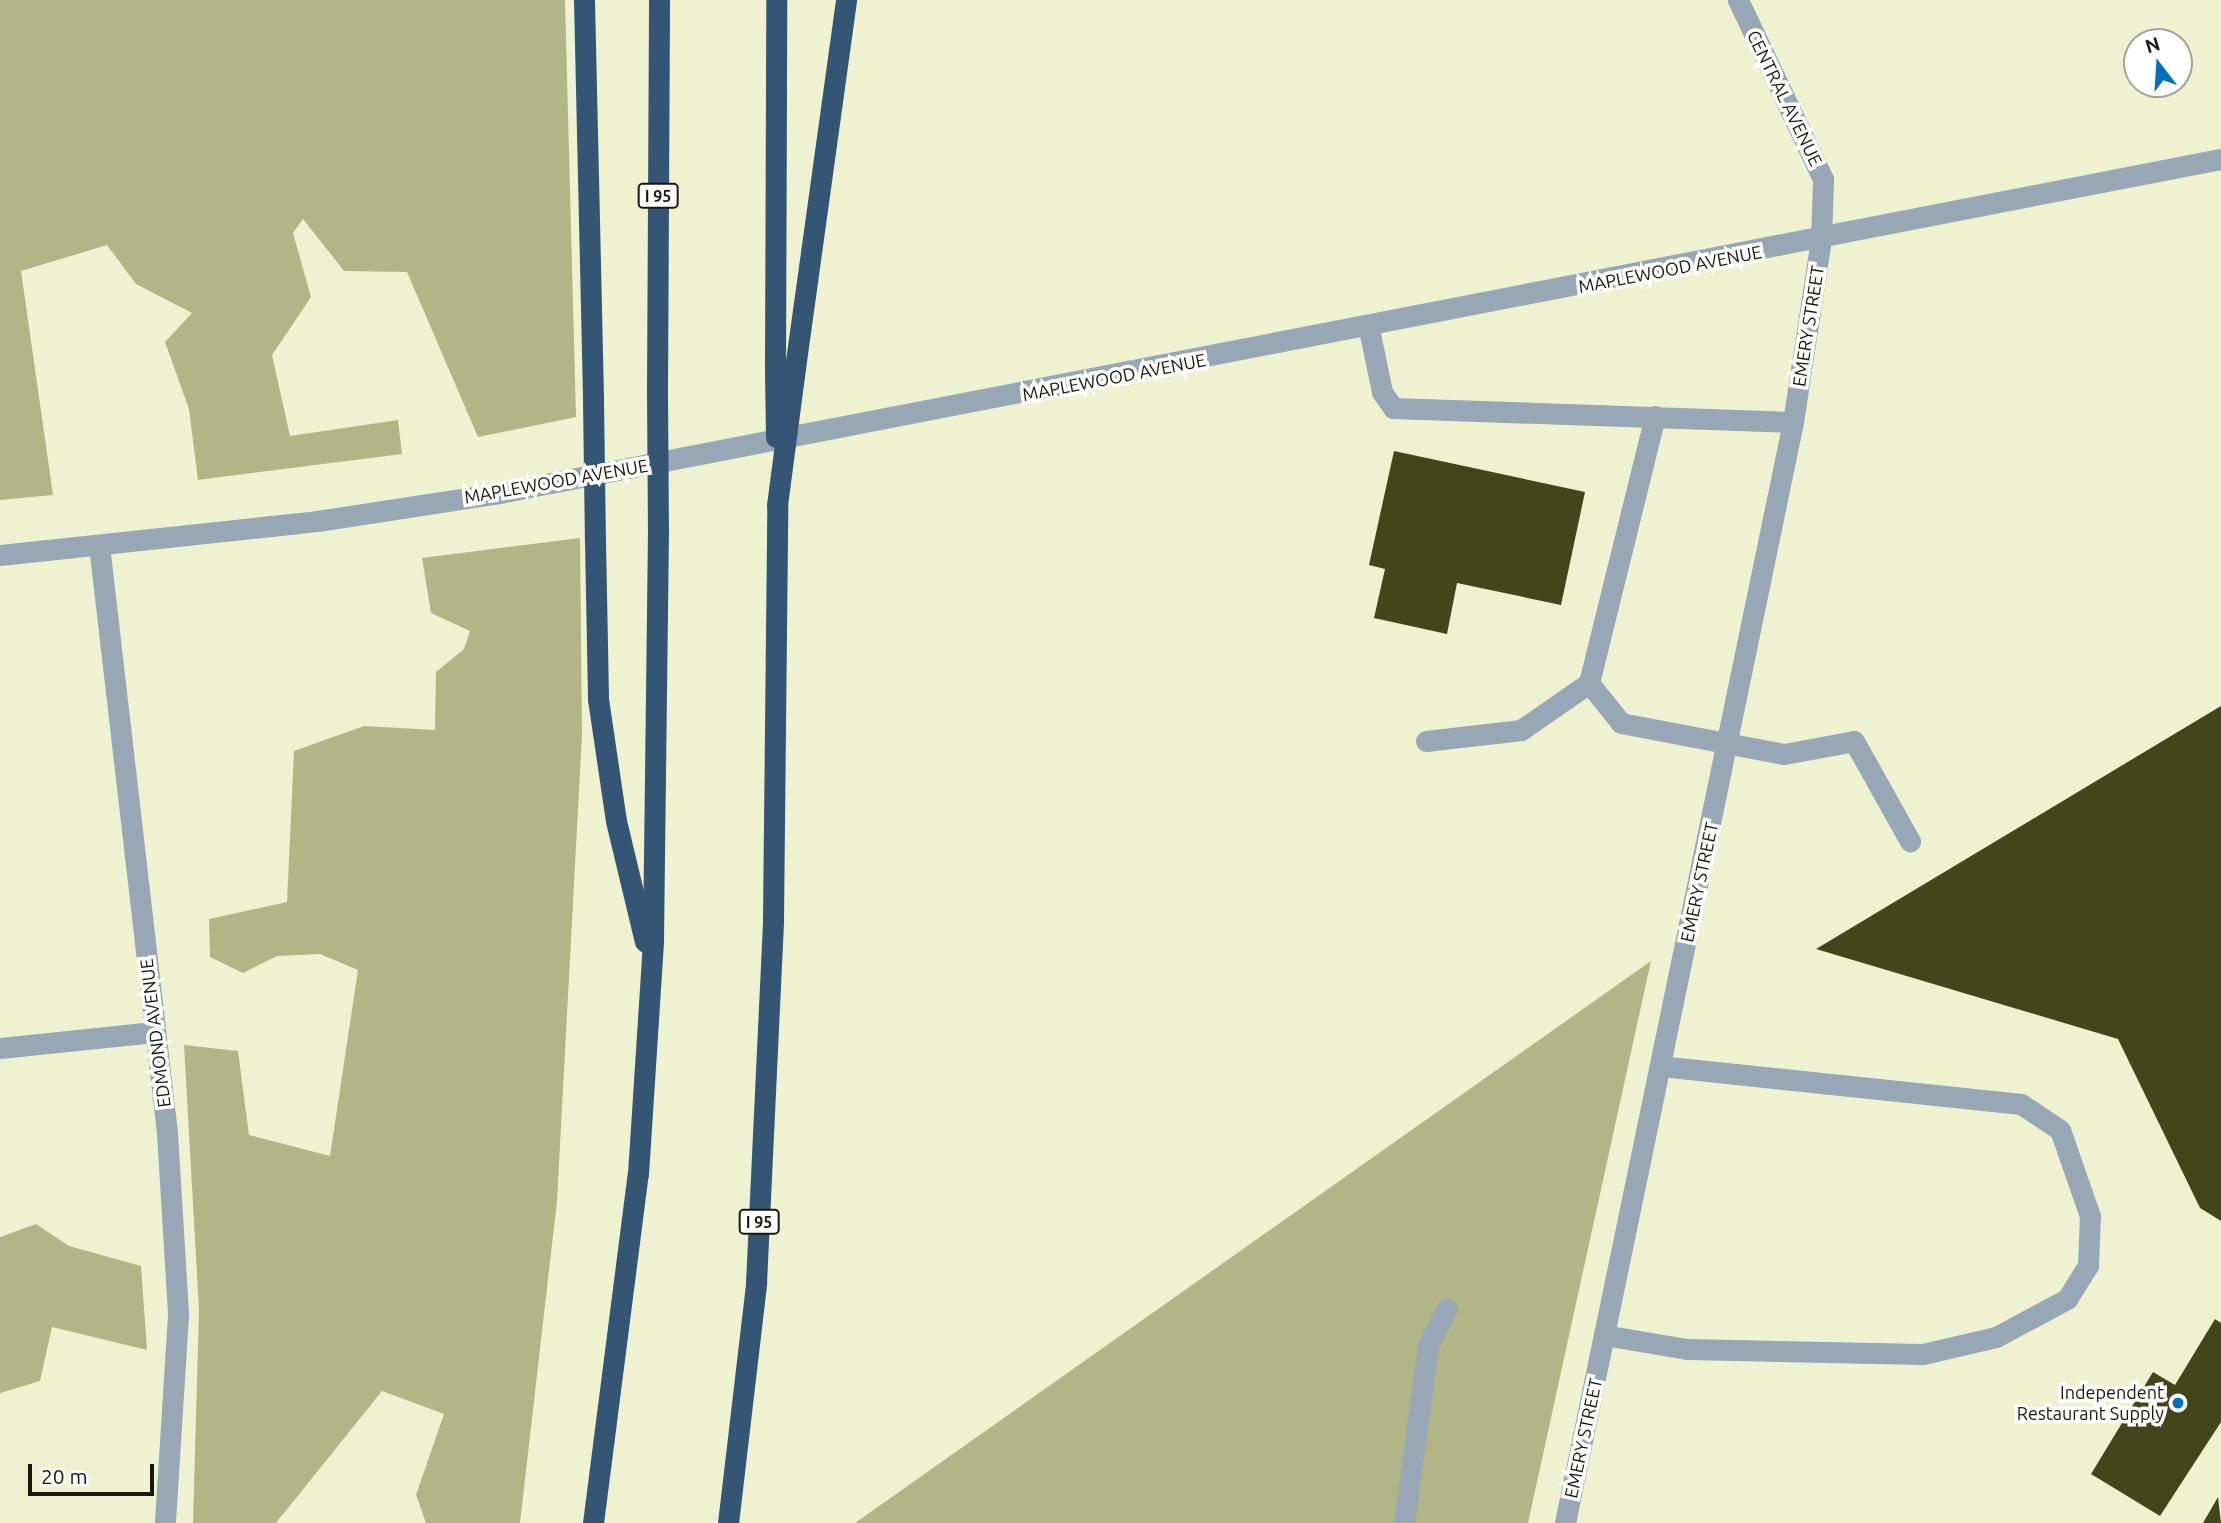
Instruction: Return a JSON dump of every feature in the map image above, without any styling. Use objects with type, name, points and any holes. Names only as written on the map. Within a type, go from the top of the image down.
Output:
[{"type":"highway","points":[[584,0],[598,699],[616,821],[651,968]]},
{"type":"highway","name":"I 95","points":[[593,1523],[637,1188],[651,968],[658,530],[659,0]]},
{"type":"highway","name":"I 95","points":[[729,1523],[758,1256],[776,781],[777,505],[785,370],[776,0]]},
{"type":"highway","points":[[785,370],[846,0]]},
{"type":"street","name":"CENTRAL AVENUE","points":[[1738,0],[1823,179],[1821,240]]},
{"type":"street","name":"MAPLEWOOD AVENUE","points":[[0,555],[99,545],[499,493],[1368,328],[2221,159]]},
{"type":"street","name":"EMERY STREET","points":[[1565,1523],[1793,422],[1821,240]]},
{"type":"street","points":[[1368,328],[1382,392],[1393,408],[1793,422]]},
{"type":"street","points":[[1426,741],[1521,730],[1589,683],[1655,416]]},
{"type":"street","name":"EDMOND AVENUE","points":[[99,545],[154,1032],[177,1315],[165,1523]]},
{"type":"street","points":[[1589,683],[1621,723],[1784,754],[1854,741],[1910,841]]},
{"type":"street","points":[[0,1048],[154,1032]]},
{"type":"street","points":[[1604,1335],[1688,1349],[1923,1354],[1996,1337],[2067,1299],[2088,1265],[2090,1216],[2060,1130],[2021,1104],[1661,1066]]},
{"type":"street","points":[[1404,1523],[1428,1346],[1447,1308]]},
{"type":"green space","points":[[0,0],[565,0],[576,417],[478,437],[407,272],[344,271],[303,219],[293,233],[311,297],[272,355],[290,436],[398,420],[402,454],[198,480],[189,409],[165,342],[192,313],[136,284],[107,245],[21,271],[53,495],[0,500]]},
{"type":"green space","points":[[580,538],[582,735],[557,1201],[520,1523],[426,1523],[416,1495],[444,1414],[382,1391],[276,1523],[193,1523],[199,1310],[184,1045],[238,1051],[249,1135],[330,1156],[358,970],[320,954],[277,956],[243,973],[210,957],[209,919],[287,902],[294,751],[364,726],[435,730],[436,672],[464,649],[470,631],[431,613],[422,558]]},
{"type":"green space","points":[[1651,961],[1528,1523],[855,1523]]},
{"type":"green space","points":[[36,1224],[69,1246],[141,1266],[147,1350],[52,1327],[40,1381],[0,1393],[0,1237]]},
{"type":"building","points":[[1394,451],[1585,492],[1561,605],[1457,583],[1447,634],[1374,618],[1385,569],[1369,565]]},
{"type":"building","points":[[2221,706],[2221,1221],[2200,1208],[2118,1039],[1816,949]]},
{"type":"building","name":"Independent Restaurant Supply","points":[[2215,1319],[2221,1323],[2221,1422],[2160,1516],[2091,1474],[2153,1372],[2175,1385]]},
{"type":"building","points":[[2218,1497],[2221,1523],[2203,1523]]},
{"type":"place","name":"Independent Restaurant Supply","points":[[2178,1403]]}]
